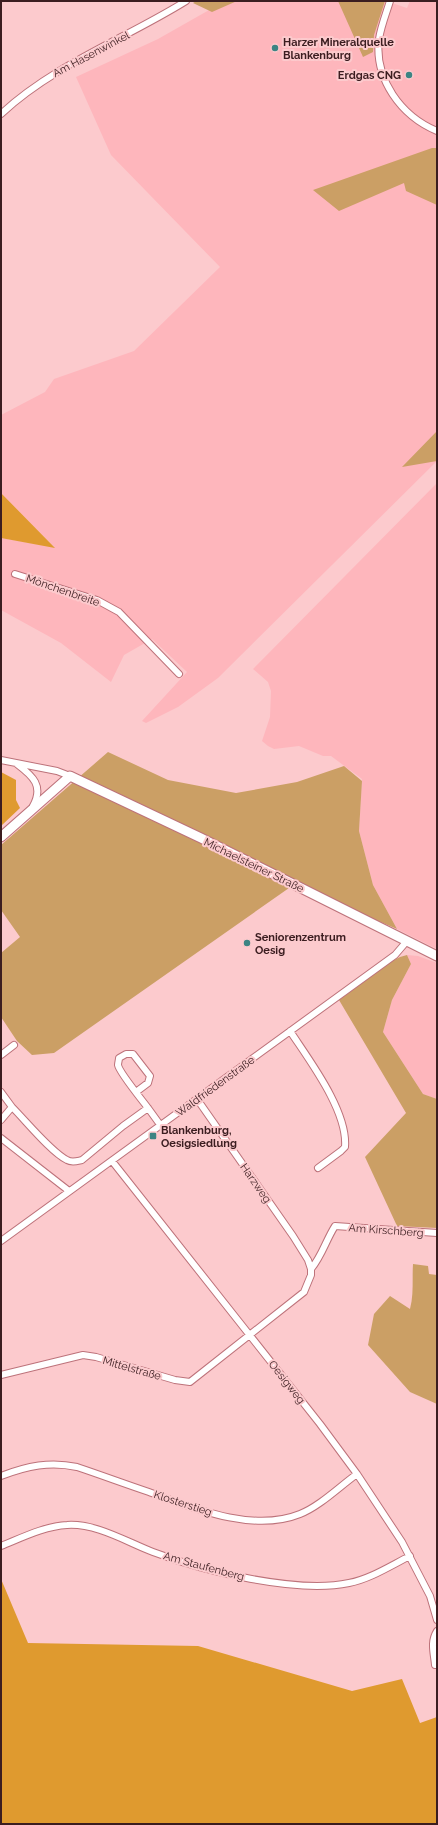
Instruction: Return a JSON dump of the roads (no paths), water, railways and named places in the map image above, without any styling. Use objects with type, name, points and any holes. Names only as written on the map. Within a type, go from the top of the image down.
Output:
[{"type":"street","name":"Am Hasenwinkel","points":[[1,114],[32,88],[56,72],[131,33],[186,1]]},
{"type":"street","points":[[390,1],[379,41],[379,59],[383,73],[394,96],[406,113],[424,126],[437,131]]},
{"type":"street","name":"Mönchenbreite","points":[[15,574],[98,600],[119,612],[179,674]]},
{"type":"street","points":[[1,760],[51,770],[70,776]]},
{"type":"street","points":[[16,763],[28,772],[34,780],[38,793],[32,808]]},
{"type":"street","points":[[1,837],[70,776]]},
{"type":"street","name":"Michaelsteiner Straße","points":[[70,776],[201,838],[437,956]]},
{"type":"street","name":"Waldfriedenstraße","points":[[1,1241],[395,955],[407,941]]},
{"type":"street","points":[[290,1031],[319,1076],[334,1104],[343,1126],[345,1147],[341,1152],[318,1168]]},
{"type":"street","points":[[1,1055],[14,1045]]},
{"type":"street","points":[[136,1092],[148,1083],[150,1076],[133,1054],[126,1054],[119,1058],[118,1065],[136,1092],[161,1126]]},
{"type":"street","points":[[1,1092],[12,1107],[57,1153],[68,1161],[76,1162],[82,1160],[123,1126],[148,1108]]},
{"type":"street","name":"Harzweg","points":[[197,1099],[293,1236],[311,1269]]},
{"type":"street","points":[[1,1120],[12,1107]]},
{"type":"street","points":[[1,1138],[69,1191]]},
{"type":"street","name":"Oesigweg","points":[[112,1161],[357,1474],[410,1556],[430,1596],[437,1620]]},
{"type":"street","name":"Am Kirschberg","points":[[311,1269],[319,1260],[327,1239],[335,1226],[437,1233]]},
{"type":"street","points":[[249,1335],[304,1292],[311,1275],[311,1269]]},
{"type":"street","name":"Mittelstraße","points":[[1,1375],[84,1356],[96,1357],[175,1380],[190,1382],[249,1335]]},
{"type":"street","name":"Klosterstieg","points":[[1,1476],[35,1465],[63,1464],[77,1466],[210,1513],[257,1520],[275,1520],[300,1514],[312,1508],[357,1474]]},
{"type":"street","name":"Am Staufenberg","points":[[1,1546],[54,1527],[80,1525],[109,1534],[164,1556],[246,1578],[295,1584],[333,1586],[362,1579],[410,1556]]},
{"type":"street","points":[[437,1631],[433,1639],[435,1665],[437,1665]]},
{"type":"place","name":"Harzer Mineralquelle Blankenburg","points":[[275,48]]},
{"type":"place","name":"Erdgas CNG","points":[[409,75]]},
{"type":"place","name":"Seniorenzentrum Oesig","points":[[247,943]]},
{"type":"place","name":"Blankenburg, Oesigsiedlung","points":[[153,1136]]}]
